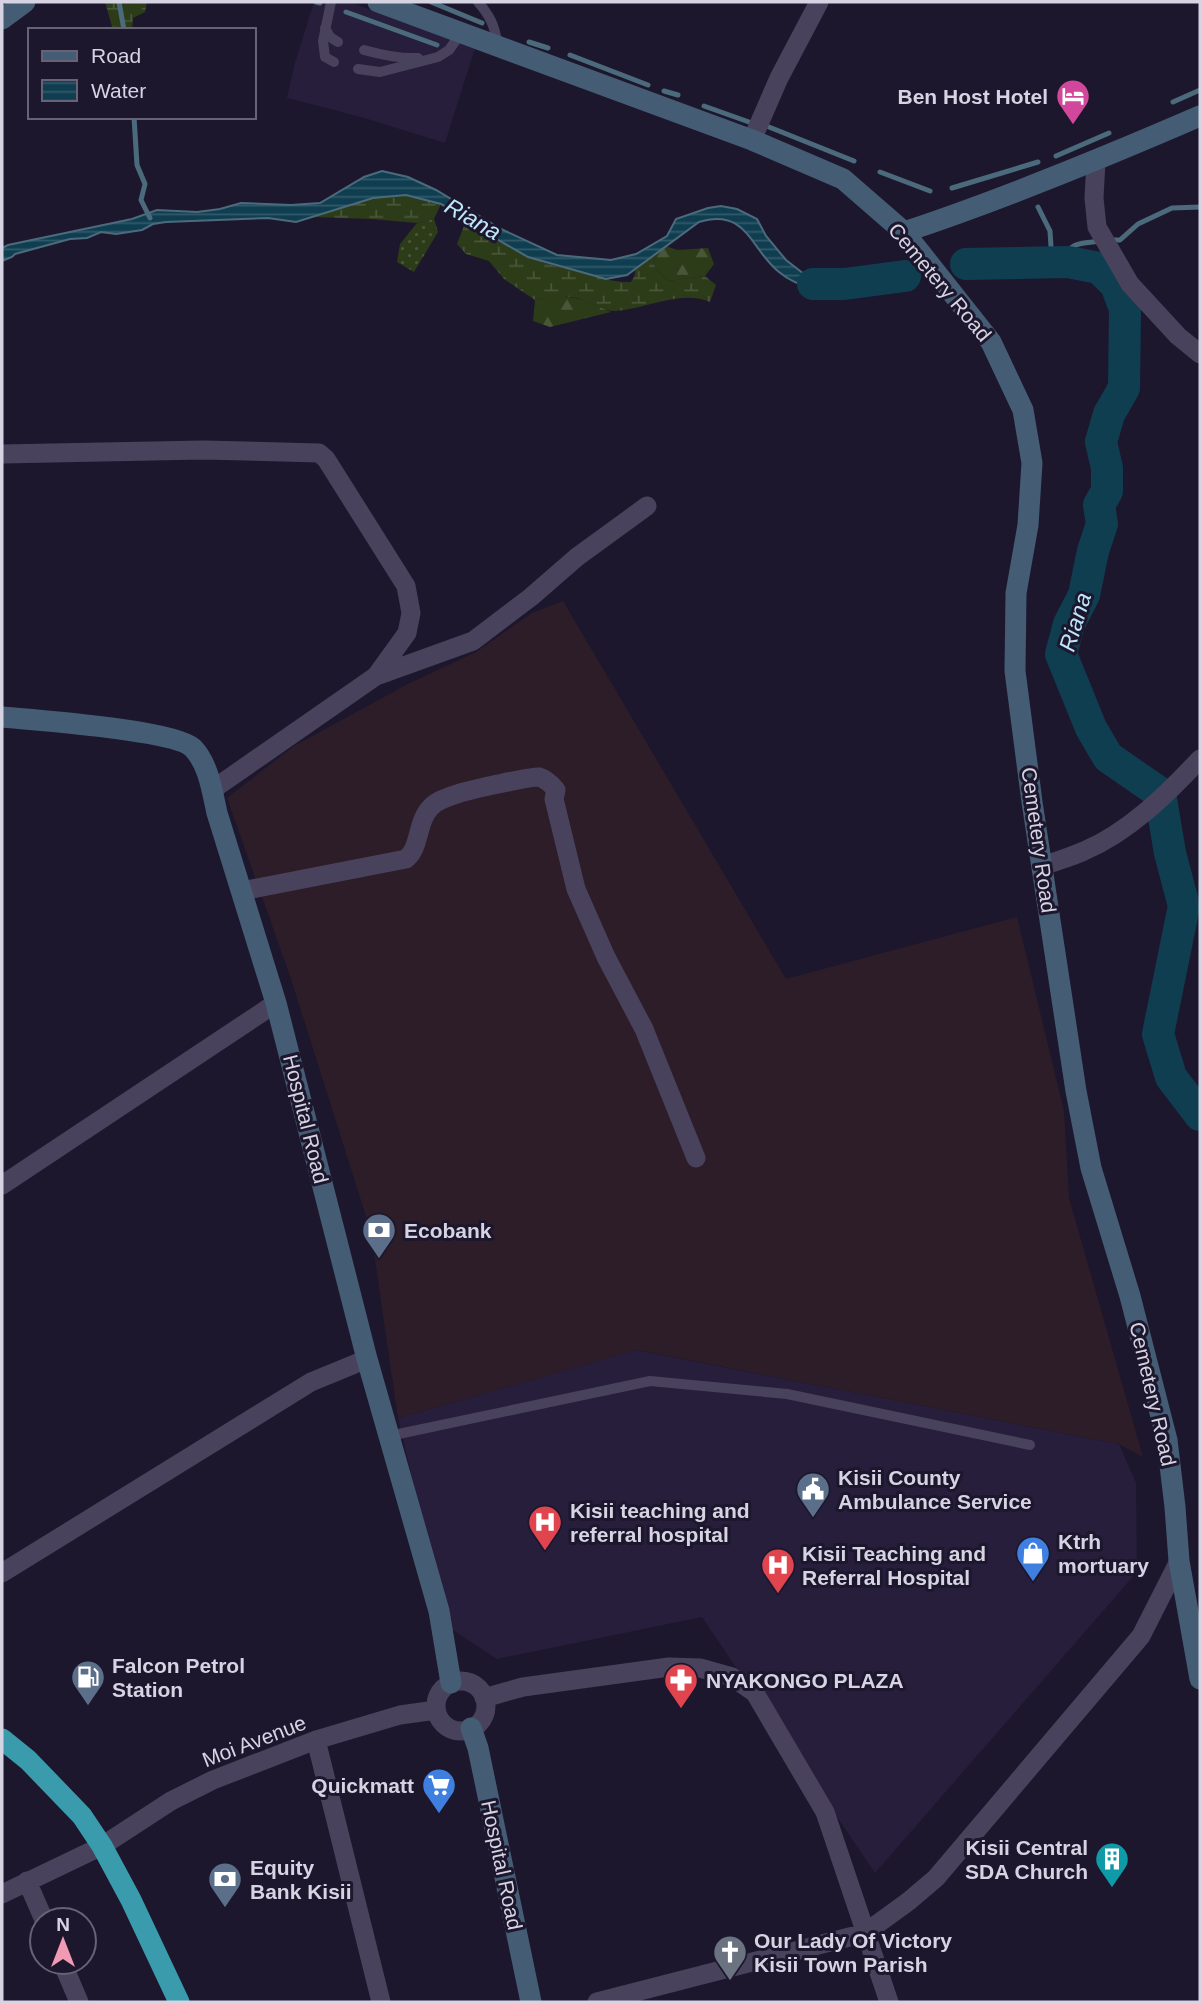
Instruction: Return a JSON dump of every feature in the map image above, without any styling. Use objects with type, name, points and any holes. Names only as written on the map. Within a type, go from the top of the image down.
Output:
[{"type":"highway","points":[[2,1739],[28,1760],[82,1816],[102,1846],[131,1900],[179,2002]]},
{"type":"street","points":[[2,19],[25,2]]},
{"type":"street","name":"Cemetery Road","points":[[378,2],[416,9],[461,33],[752,140],[843,178],[904,232],[991,342],[1023,410],[1032,463],[1028,525],[1016,593],[1015,671],[1031,802],[1076,1091],[1091,1168],[1130,1296],[1167,1440],[1179,1561],[1200,1679]]},
{"type":"street","points":[[752,140],[779,78],[819,2]]},
{"type":"street","points":[[904,232],[959,214],[1096,161],[1200,116]]},
{"type":"street","points":[[1096,161],[1094,198],[1097,227],[1130,284],[1178,336],[1200,354]]},
{"type":"street","points":[[2,454],[203,450],[319,453],[326,459],[406,586],[411,613],[407,633],[376,676]]},
{"type":"street","points":[[212,790],[376,676],[473,641],[531,597],[576,557],[647,506]]},
{"type":"street","name":"Hospital Road","points":[[2,717],[171,737],[191,746],[203,763],[216,813],[276,1003],[367,1359],[439,1611],[451,1684]]},
{"type":"street","points":[[1043,866],[1086,851],[1125,828],[1171,790],[1200,759]]},
{"type":"street","points":[[242,891],[406,859],[413,853],[424,815],[434,804],[460,793],[538,777],[551,783],[556,790],[554,799],[576,889],[644,1029],[696,1158]]},
{"type":"street","points":[[2,1185],[276,1003]]},
{"type":"street","points":[[2,1573],[311,1382],[367,1359]]},
{"type":"street","points":[[597,2002],[865,1933],[909,1901],[936,1878],[1141,1636],[1179,1561]]},
{"type":"street","points":[[484,1698],[523,1687],[669,1667],[700,1668],[732,1677],[755,1693],[825,1812],[888,2002]]},
{"type":"street","points":[[467,1682],[481,1691],[485,1714],[481,1721],[471,1728],[460,1731],[451,1729],[444,1725],[436,1710],[439,1695],[451,1684],[467,1682]]},
{"type":"street","name":"Moi Avenue","points":[[2,1894],[102,1846],[171,1801],[213,1780],[316,1740],[400,1715],[436,1710]]},
{"type":"street","name":"Hospital Road","points":[[471,1728],[478,1748],[531,2002]]},
{"type":"street","points":[[316,1740],[381,2002]]},
{"type":"street","points":[[27,1881],[38,1906]]},
{"type":"street","points":[[68,1976],[79,2002]]},
{"type":"lane","points":[[331,2],[323,41],[325,57],[334,62]]},
{"type":"lane","points":[[478,2],[494,25],[498,47]]},
{"type":"lane","points":[[325,28],[330,37],[338,42]]},
{"type":"lane","points":[[358,69],[380,72],[438,57],[449,50],[461,33]]},
{"type":"lane","points":[[363,50],[406,59],[438,57]]},
{"type":"lane","points":[[389,1436],[650,1381],[787,1394],[1030,1445]]},
{"type":"shaded area","points":[[314,2],[350,2],[475,48],[445,143],[287,98]]},
{"type":"shaded area","points":[[563,601],[786,979],[1017,917],[1064,1111],[1069,1198],[1143,1457],[1119,1444],[637,1350],[398,1418],[371,1232],[291,979],[227,798],[294,746],[408,684],[476,652],[532,613]]},
{"type":"shaded area","name":"Kisii Teaching and Referral Hospital","points":[[636,1350],[1119,1444],[1136,1483],[1137,1572],[875,1873],[702,1617],[497,1659],[447,1626],[398,1418]]},
{"type":"green space","points":[[105,2],[147,2],[145,12],[133,18],[132,28],[112,28]]},
{"type":"green space","points":[[406,195],[441,204],[434,219],[417,223],[312,217],[373,198]]},
{"type":"green space","points":[[434,219],[438,232],[414,272],[397,262],[400,244],[417,223]]},
{"type":"green space","points":[[466,221],[532,258],[608,280],[631,282],[636,268],[654,254],[655,268],[668,281],[705,276],[716,285],[710,302],[675,299],[614,311],[569,297],[535,300],[504,279],[489,261],[466,254],[457,244]]},
{"type":"green space","points":[[665,246],[678,250],[708,248],[714,264],[705,276],[668,281],[655,268],[654,254]]},
{"type":"green space","points":[[558,295],[585,300],[611,312],[550,327],[533,321],[535,300]]},
{"type":"water","points":[[382,171],[408,177],[436,190],[501,229],[557,255],[611,260],[636,254],[667,236],[676,219],[708,208],[721,206],[737,209],[757,219],[766,236],[786,260],[804,274],[854,272],[856,293],[816,289],[787,278],[769,263],[738,225],[728,220],[699,222],[627,275],[606,279],[528,257],[441,204],[406,195],[373,198],[296,222],[268,218],[166,222],[153,224],[142,230],[116,234],[101,232],[87,238],[70,239],[15,254],[2,261],[2,248],[8,245],[132,219],[157,210],[197,212],[241,203],[320,203],[364,177]]},
{"type":"waterway","points":[[119,2],[124,28]]},
{"type":"waterway","points":[[316,2],[320,3]]},
{"type":"waterway","points":[[431,2],[482,23]]},
{"type":"waterway","points":[[346,12],[437,45]]},
{"type":"waterway","points":[[529,42],[548,48]]},
{"type":"waterway","points":[[570,55],[648,85]]},
{"type":"waterway","points":[[1173,102],[1200,90]]},
{"type":"waterway","points":[[664,91],[678,95]]},
{"type":"waterway","points":[[704,106],[749,122]]},
{"type":"waterway","points":[[134,119],[137,165],[145,184],[141,200],[150,218]]},
{"type":"waterway","points":[[769,127],[854,161]]},
{"type":"waterway","points":[[1056,156],[1109,133]]},
{"type":"waterway","points":[[952,188],[1038,162]]},
{"type":"waterway","points":[[880,172],[930,191]]},
{"type":"waterway","points":[[1038,207],[1050,231],[1052,262]]},
{"type":"waterway","points":[[1112,240],[1120,240],[1138,224],[1172,208],[1200,207]]},
{"type":"waterway","points":[[1063,262],[1065,255],[1077,244],[1102,241]]},
{"type":"waterway","name":"Riana","points":[[966,264],[1068,262],[1099,268],[1116,285],[1125,309],[1124,388],[1109,414],[1101,442],[1107,468],[1107,491],[1099,505],[1102,524],[1084,595],[1069,624],[1061,654],[1091,728],[1108,757],[1160,793],[1170,853],[1184,906],[1158,1034],[1171,1077],[1200,1115]]},
{"type":"waterway","name":"Riana","points":[[813,284],[844,284],[905,276]]},
{"type":"place","name":"Ben Host Hotel","points":[[1073,126]]},
{"type":"place","name":"Ecobank","points":[[379,1260]]},
{"type":"place","name":"Kisii County Ambulance Service","points":[[813,1519]]},
{"type":"place","name":"Kisii teaching and referral hospital","points":[[545,1552]]},
{"type":"place","name":"Ktrh mortuary","points":[[1033,1583]]},
{"type":"place","name":"Kisii Teaching and Referral Hospital","points":[[778,1595]]},
{"type":"place","name":"Falcon Petrol Station","points":[[88,1707]]},
{"type":"place","name":"NYAKONGO PLAZA","points":[[681,1710]]},
{"type":"place","name":"Quickmatt","points":[[439,1815]]},
{"type":"place","name":"Kisii Central SDA Church","points":[[1112,1889]]},
{"type":"place","name":"Equity Bank Kisii","points":[[225,1909]]},
{"type":"place","name":"Our Lady Of Victory Kisii Town Parish","points":[[730,1982]]}]
